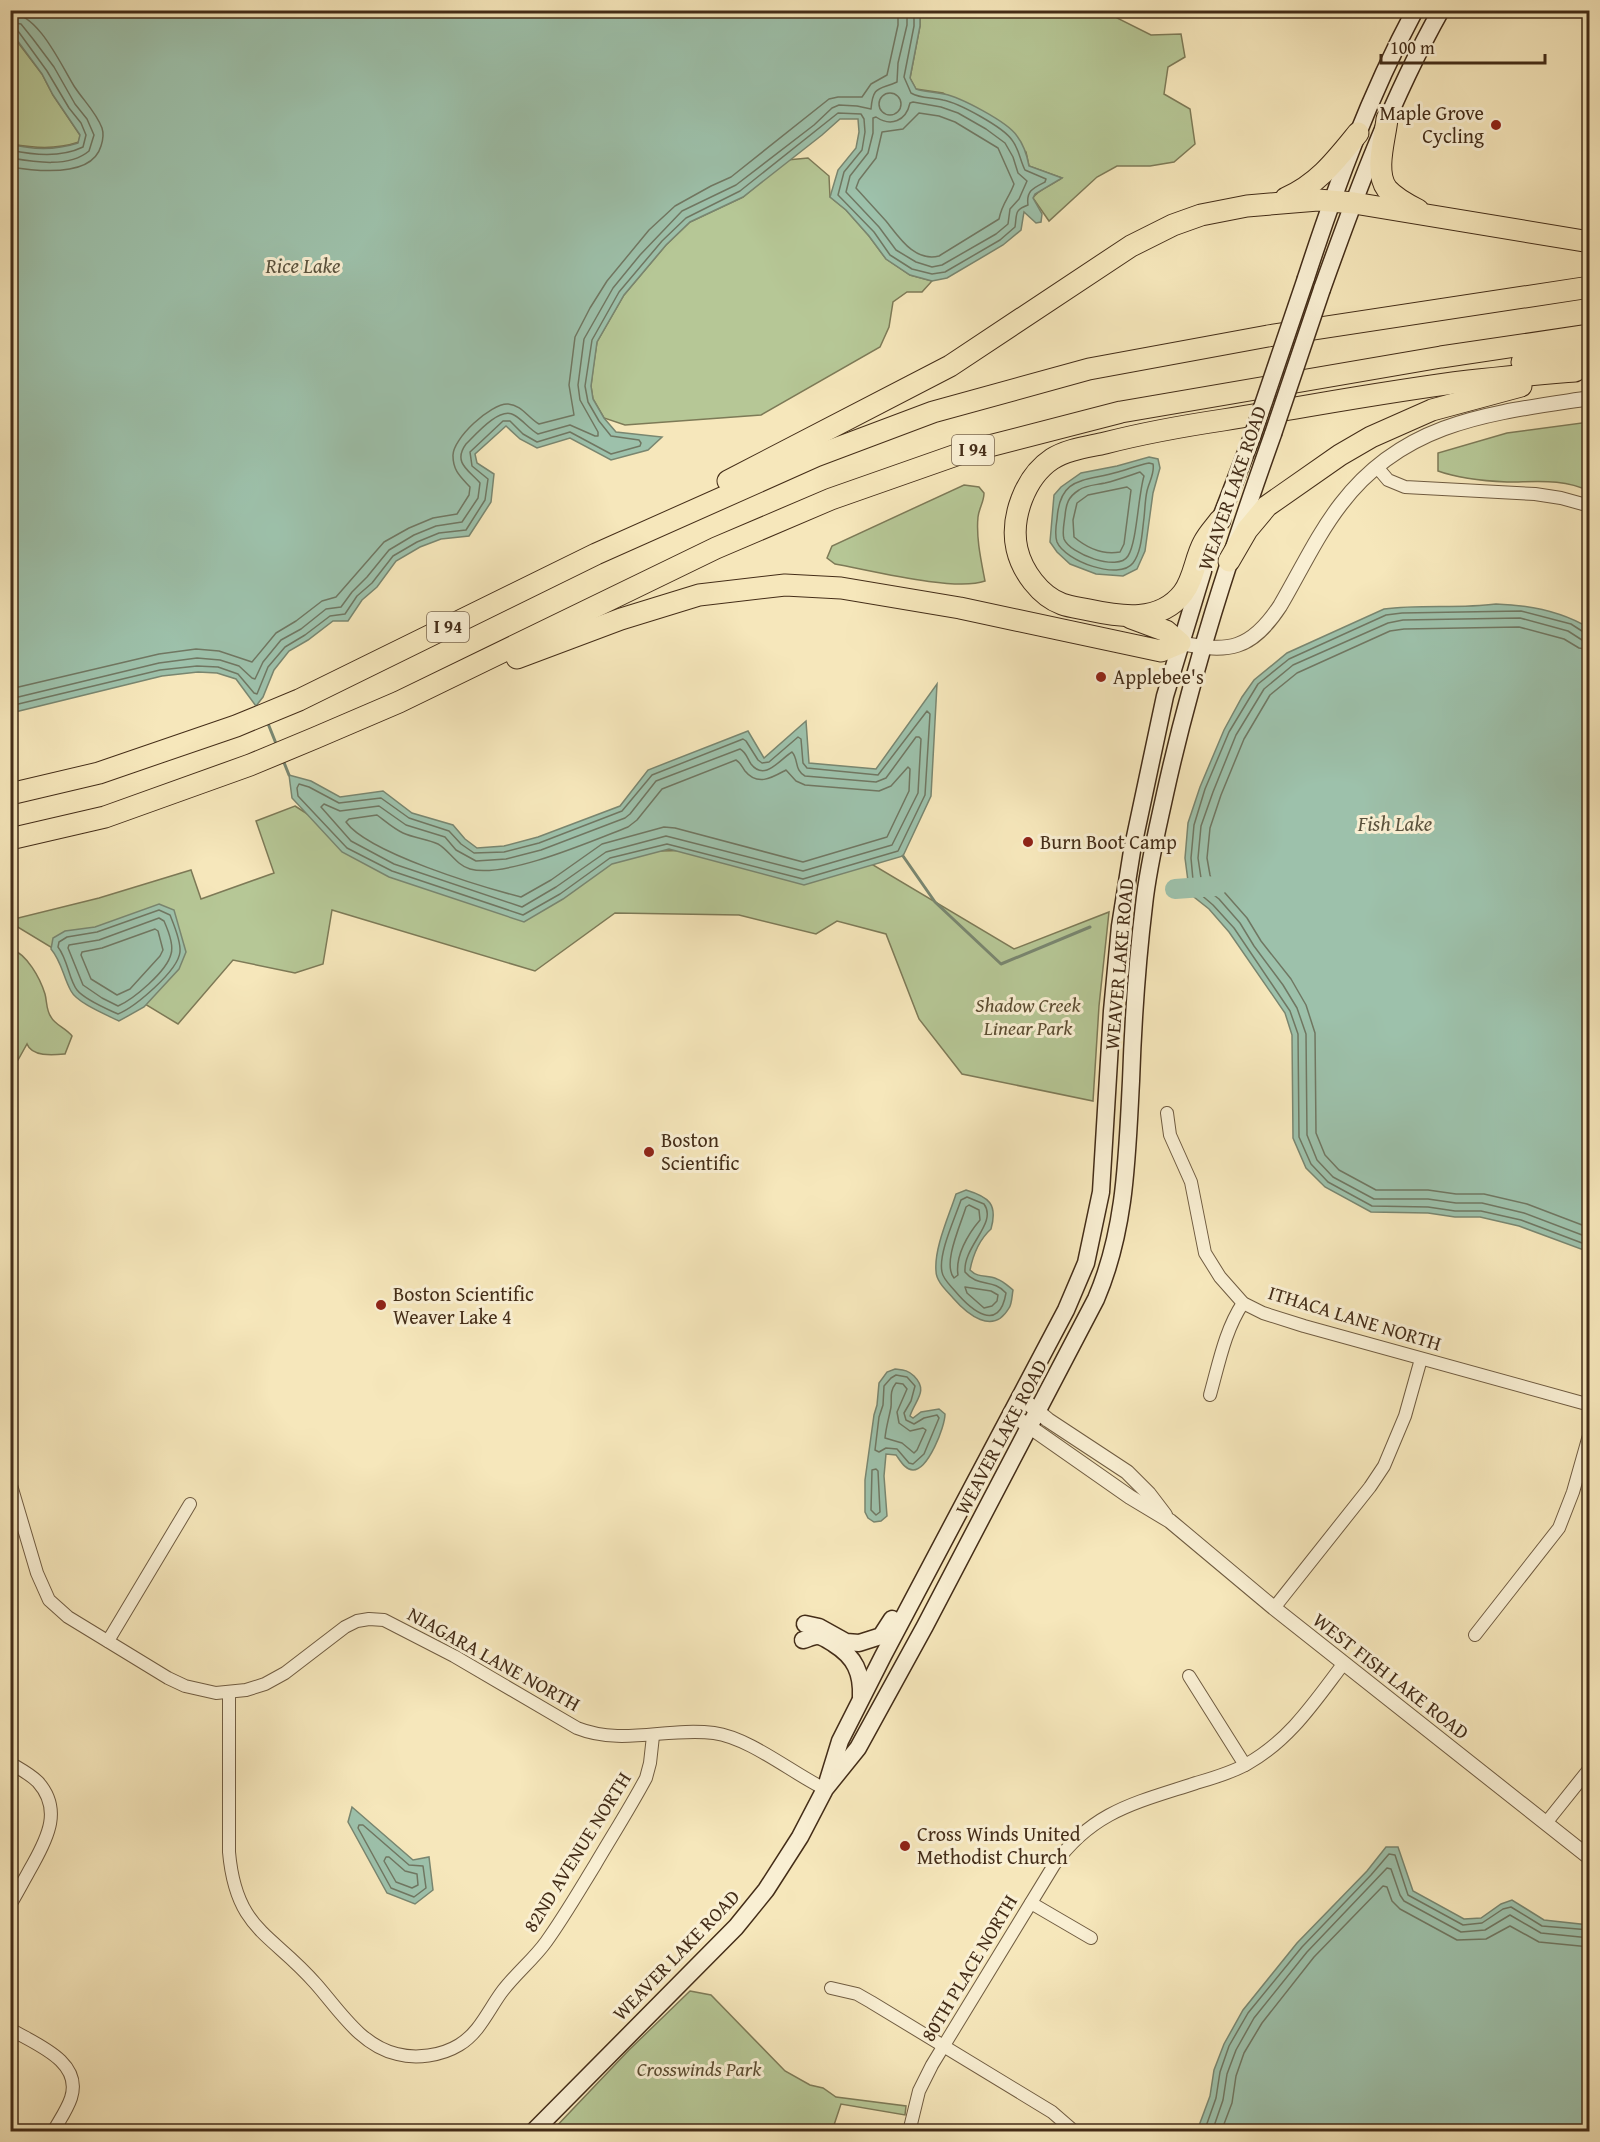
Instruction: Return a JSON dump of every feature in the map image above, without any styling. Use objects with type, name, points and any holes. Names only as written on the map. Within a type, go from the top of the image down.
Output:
[{"type":"highway","points":[[1388,119],[1381,168],[1384,184],[1397,197],[1426,215]]},
{"type":"highway","points":[[1272,204],[1315,182],[1329,169],[1358,133]]},
{"type":"highway","points":[[596,554],[727,481],[950,366],[1131,246],[1151,235],[1201,215],[1272,204],[1317,200],[1353,203],[1590,242]]},
{"type":"highway","name":"I 94","points":[[10,794],[99,773],[236,726],[299,700],[596,554],[816,456],[933,412],[1089,369],[1268,336],[1590,287]]},
{"type":"highway","name":"I 94","points":[[10,839],[105,817],[250,765],[399,702],[726,544],[831,499],[962,453],[1121,412],[1441,357],[1590,335]]},
{"type":"highway","points":[[399,702],[621,619],[688,599],[731,590],[785,585],[841,588],[960,608],[1161,651],[1180,643],[1166,631],[1124,616],[1047,603],[1032,594],[1017,574],[1008,552],[1006,524],[1019,485],[1037,460],[1063,443],[1084,435],[1213,409],[1590,352]]},
{"type":"highway","points":[[1061,604],[1046,595],[1033,582],[1017,550],[1015,530],[1025,492],[1036,474],[1052,459],[1073,450],[1156,431],[1468,381],[1582,369]]},
{"type":"highway","points":[[1229,561],[1247,530],[1267,506],[1340,455],[1371,437],[1432,410],[1582,369]]},
{"type":"highway","points":[[1124,616],[1146,616],[1164,610],[1177,600],[1188,585],[1204,543],[1220,520]]},
{"type":"highway","points":[[10,849],[105,817]]},
{"type":"main road","name":"WEAVER LAKE ROAD","points":[[825,1789],[840,1741],[1074,1293],[1086,1263],[1094,1230],[1102,1172],[1111,1021],[1122,916],[1151,753],[1180,643],[1220,520],[1252,437],[1331,201],[1382,76],[1415,10]]},
{"type":"main road","name":"WEAVER LAKE ROAD","points":[[533,2132],[746,1916],[766,1890],[786,1860],[825,1789],[864,1738],[1038,1412],[1090,1312],[1107,1273],[1117,1236],[1127,1164],[1134,999],[1148,874],[1177,742],[1229,561],[1353,203],[1388,119],[1441,10]]},
{"type":"main road","points":[[861,1699],[861,1681],[849,1654],[827,1639],[804,1632],[819,1627],[846,1642],[871,1641],[885,1632],[899,1606],[922,1581]]},
{"type":"street","points":[[1180,643],[1203,648],[1230,648],[1250,639],[1263,628],[1280,606],[1332,515],[1348,494],[1377,467],[1413,441],[1449,425],[1504,412],[1590,398]]},
{"type":"street","points":[[1377,467],[1388,480],[1405,487],[1535,494],[1590,506]]},
{"type":"street","name":"ITHACA LANE NORTH","points":[[1167,1113],[1170,1135],[1191,1182],[1205,1253],[1220,1277],[1243,1303],[1281,1319],[1590,1405]]},
{"type":"street","points":[[1210,1395],[1233,1318],[1243,1303]]},
{"type":"street","points":[[1274,1608],[1384,1466],[1405,1416],[1421,1359]]},
{"type":"street","name":"WEST FISH LAKE ROAD","points":[[1019,1396],[1038,1412],[1127,1472],[1149,1494],[1170,1521]]},
{"type":"street","name":"WEST FISH LAKE ROAD","points":[[1010,1413],[1130,1497],[1170,1521],[1274,1608],[1590,1858]]},
{"type":"street","points":[[1475,1635],[1559,1528],[1573,1492],[1590,1432]]},
{"type":"street","name":"NIAGARA LANE NORTH","points":[[10,1482],[37,1573],[49,1600],[68,1617],[185,1686],[207,1692],[229,1693],[265,1684],[285,1673],[345,1627],[369,1618],[384,1620],[415,1635],[577,1728],[606,1737],[692,1732],[715,1733],[735,1738],[825,1789]]},
{"type":"street","points":[[108,1641],[190,1504]]},
{"type":"street","name":"80TH PLACE NORTH","points":[[909,2132],[919,2091],[944,2046],[1067,1847],[1089,1827],[1111,1812],[1221,1775],[1245,1765],[1268,1751],[1288,1733],[1344,1663]]},
{"type":"street","points":[[1189,1676],[1245,1765]]},
{"type":"street","name":"82ND AVENUE NORTH","points":[[229,1693],[229,1852],[231,1873],[241,1904],[258,1929],[310,1976],[352,2026],[378,2047],[404,2056],[431,2055],[459,2045],[481,2024],[501,1993],[545,1943],[646,1778],[653,1736]]},
{"type":"street","points":[[10,1763],[38,1782],[50,1804],[51,1827],[10,1905]]},
{"type":"street","points":[[1546,1823],[1590,1768]]},
{"type":"street","points":[[1031,1903],[1091,1938]]},
{"type":"street","points":[[831,1988],[857,1994],[1052,2112],[1075,2132]]},
{"type":"street","points":[[10,2029],[55,2056],[65,2064],[71,2075],[72,2096],[52,2132]]},
{"type":"green space","points":[[998,10],[1005,14],[1009,10],[1112,11],[1117,18],[1151,35],[1181,34],[1185,57],[1168,67],[1164,94],[1190,109],[1195,144],[1174,162],[1150,166],[1117,166],[1097,177],[1049,221],[1033,198],[1062,178],[1029,166],[1026,152],[943,93],[916,89],[910,78],[920,26],[920,11]]},
{"type":"green space","points":[[10,32],[42,74],[80,135],[79,142],[45,148],[11,144]]},
{"type":"green space","points":[[808,158],[829,176],[830,197],[846,210],[886,259],[910,275],[932,281],[922,292],[907,292],[893,302],[889,327],[880,347],[761,415],[625,425],[604,418],[593,399],[591,386],[597,342],[624,295],[666,245],[690,222],[743,197],[787,160]]},
{"type":"green space","points":[[1589,422],[1589,491],[1559,482],[1481,480],[1438,471],[1438,453],[1507,433]]},
{"type":"green space","points":[[964,485],[979,487],[984,493],[978,525],[979,549],[985,581],[954,584],[912,579],[835,564],[827,558],[832,546]]},
{"type":"green space","name":"Shadow Creek Linear Park","points":[[295,806],[374,857],[843,847],[1014,949],[1109,912],[1099,1006],[1093,1101],[962,1074],[919,1019],[886,934],[837,921],[816,934],[739,915],[615,913],[535,971],[332,910],[323,964],[295,973],[233,960],[178,1024],[11,923],[10,920],[99,898],[191,870],[201,899],[274,873],[256,821]]},
{"type":"green space","points":[[11,949],[22,956],[32,967],[43,988],[49,1014],[72,1036],[65,1054],[38,1053],[27,1044],[18,1060],[11,1064]]},
{"type":"green space","name":"Crosswinds Park","points":[[690,1991],[711,1995],[785,2071],[810,2085],[823,2088],[836,2097],[906,2106],[905,2115],[841,2104],[832,2131],[552,2131],[629,2050]]},
{"type":"water","name":"Rice Lake","points":[[10,11],[920,11],[920,26],[910,78],[916,89],[951,96],[994,117],[1012,130],[1022,143],[1029,166],[1062,178],[1035,194],[1033,198],[1042,214],[1041,222],[1036,223],[1024,212],[1021,230],[1003,245],[947,278],[932,281],[910,275],[886,259],[846,210],[830,197],[838,170],[856,148],[859,132],[858,119],[840,119],[743,197],[690,222],[666,245],[624,295],[597,342],[591,386],[593,399],[604,418],[616,432],[662,437],[648,450],[611,460],[570,438],[537,448],[520,439],[506,426],[475,454],[477,463],[494,474],[491,502],[469,536],[441,539],[420,547],[396,561],[377,587],[362,600],[348,621],[333,621],[289,651],[274,670],[263,697],[256,706],[236,679],[217,673],[198,672],[162,676],[11,713],[11,144],[36,148],[61,147],[78,143],[80,135],[42,74],[11,32]]},
{"type":"water","points":[[1149,457],[1158,459],[1160,468],[1153,493],[1145,551],[1137,569],[1123,576],[1096,574],[1070,564],[1050,542],[1054,495],[1081,473]]},
{"type":"water","name":"Fish Lake","points":[[1496,604],[1544,610],[1567,617],[1589,628],[1589,1252],[1519,1226],[1480,1217],[1371,1212],[1325,1187],[1306,1168],[1293,1138],[1292,1035],[1285,1013],[1229,932],[1209,909],[1194,897],[1188,881],[1185,858],[1188,823],[1200,787],[1224,730],[1254,680],[1287,653],[1384,609]]},
{"type":"water","points":[[937,684],[931,796],[903,856],[804,885],[669,849],[612,864],[563,899],[524,922],[389,877],[342,852],[292,798],[289,775],[311,781],[340,797],[383,791],[412,813],[453,825],[465,839],[477,848],[504,846],[538,837],[620,806],[648,770],[748,731],[764,758],[806,721],[809,763],[876,769]]},
{"type":"water","points":[[159,904],[174,910],[186,952],[179,969],[144,1007],[119,1021],[79,1000],[68,986],[58,959],[51,949],[53,938],[65,931],[95,927]]},
{"type":"water","points":[[966,1190],[986,1199],[993,1213],[991,1229],[978,1248],[970,1270],[999,1280],[1013,1290],[1010,1306],[1003,1316],[995,1320],[980,1320],[965,1310],[945,1289],[936,1275],[937,1252],[946,1222],[956,1194]]},
{"type":"water","points":[[895,1369],[910,1373],[920,1386],[920,1396],[910,1416],[913,1418],[921,1412],[939,1409],[945,1414],[935,1447],[919,1468],[910,1470],[896,1455],[886,1454],[884,1476],[887,1516],[881,1521],[874,1522],[865,1512],[865,1480],[879,1383],[887,1372]]},
{"type":"water","points":[[352,1807],[413,1860],[429,1857],[433,1890],[415,1904],[387,1893],[348,1822]]},
{"type":"water","points":[[1386,1847],[1398,1847],[1413,1891],[1464,1919],[1481,1918],[1501,1904],[1512,1900],[1544,1920],[1589,1925],[1589,2131],[1197,2131],[1210,2096],[1214,2070],[1224,2044],[1243,2010],[1297,1943],[1367,1871]]},
{"type":"waterway","points":[[267,721],[277,746]]},
{"type":"waterway","points":[[283,760],[289,775]]},
{"type":"waterway","points":[[903,856],[935,902],[1001,964],[1090,927]]},
{"type":"waterway","points":[[1175,889],[1217,886]]},
{"type":"place","name":"Maple Grove Cycling","points":[[1496,125]]},
{"type":"place","name":"Applebee's","points":[[1101,677]]},
{"type":"place","name":"Burn Boot Camp","points":[[1028,842]]},
{"type":"place","name":"Boston Scientific","points":[[649,1152]]},
{"type":"place","name":"Boston Scientific Weaver Lake 4","points":[[381,1305]]},
{"type":"place","name":"Cross Winds United Methodist Church","points":[[905,1846]]}]
